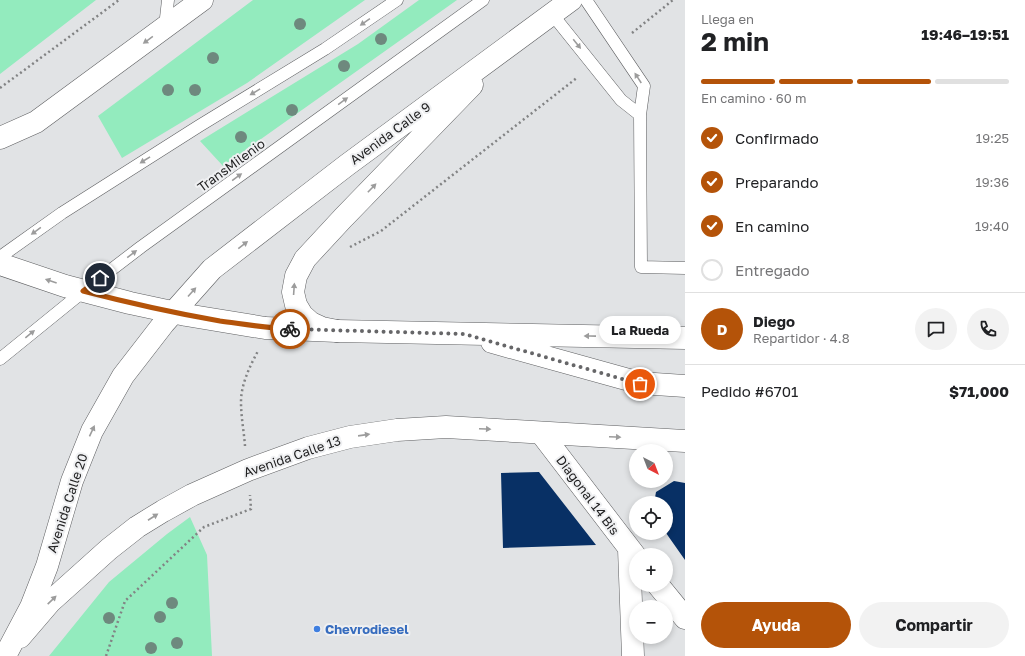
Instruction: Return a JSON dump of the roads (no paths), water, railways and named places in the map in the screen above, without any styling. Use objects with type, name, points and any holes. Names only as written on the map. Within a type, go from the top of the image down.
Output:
[{"type":"main road","points":[[0,138],[36,122],[202,0]]},
{"type":"main road","name":"Avenida Calle 9","points":[[212,269],[347,165],[571,0]]},
{"type":"main road","points":[[337,331],[322,328],[311,322],[302,315],[296,305],[293,292],[296,276],[305,258],[519,37]]},
{"type":"main road","points":[[0,264],[65,286],[130,304],[265,328],[337,331],[685,338]]},
{"type":"main road","name":"Avenida Calle 20","points":[[6,654],[31,607],[47,566],[72,481],[92,431],[123,376],[164,323],[212,269]]},
{"type":"main road","points":[[464,334],[640,384],[685,386]]},
{"type":"main road","name":"Avenida Calle 13","points":[[6,654],[50,602],[114,544],[138,527],[192,495],[248,470],[308,448],[350,437],[397,430],[446,427],[685,441]]},
{"type":"main road","name":"Diagonal 14 Bis","points":[[541,433],[629,548]]},
{"type":"main road","points":[[633,592],[633,656]]},
{"type":"main road","points":[[664,592],[685,618]]},
{"type":"lane","points":[[165,27],[168,0]]},
{"type":"lane","points":[[0,257],[62,213],[199,126],[325,50],[397,0]]},
{"type":"lane","name":"TransMilenio","points":[[0,359],[83,291],[148,242],[483,0]]},
{"type":"lane","points":[[586,0],[644,86],[640,116],[641,268],[685,268]]},
{"type":"lane","points":[[552,14],[621,100],[640,116]]},
{"type":"place","name":"La Rueda","points":[[640,384]]},
{"type":"place","name":"Chevrodiesel","points":[[317,629]]}]
